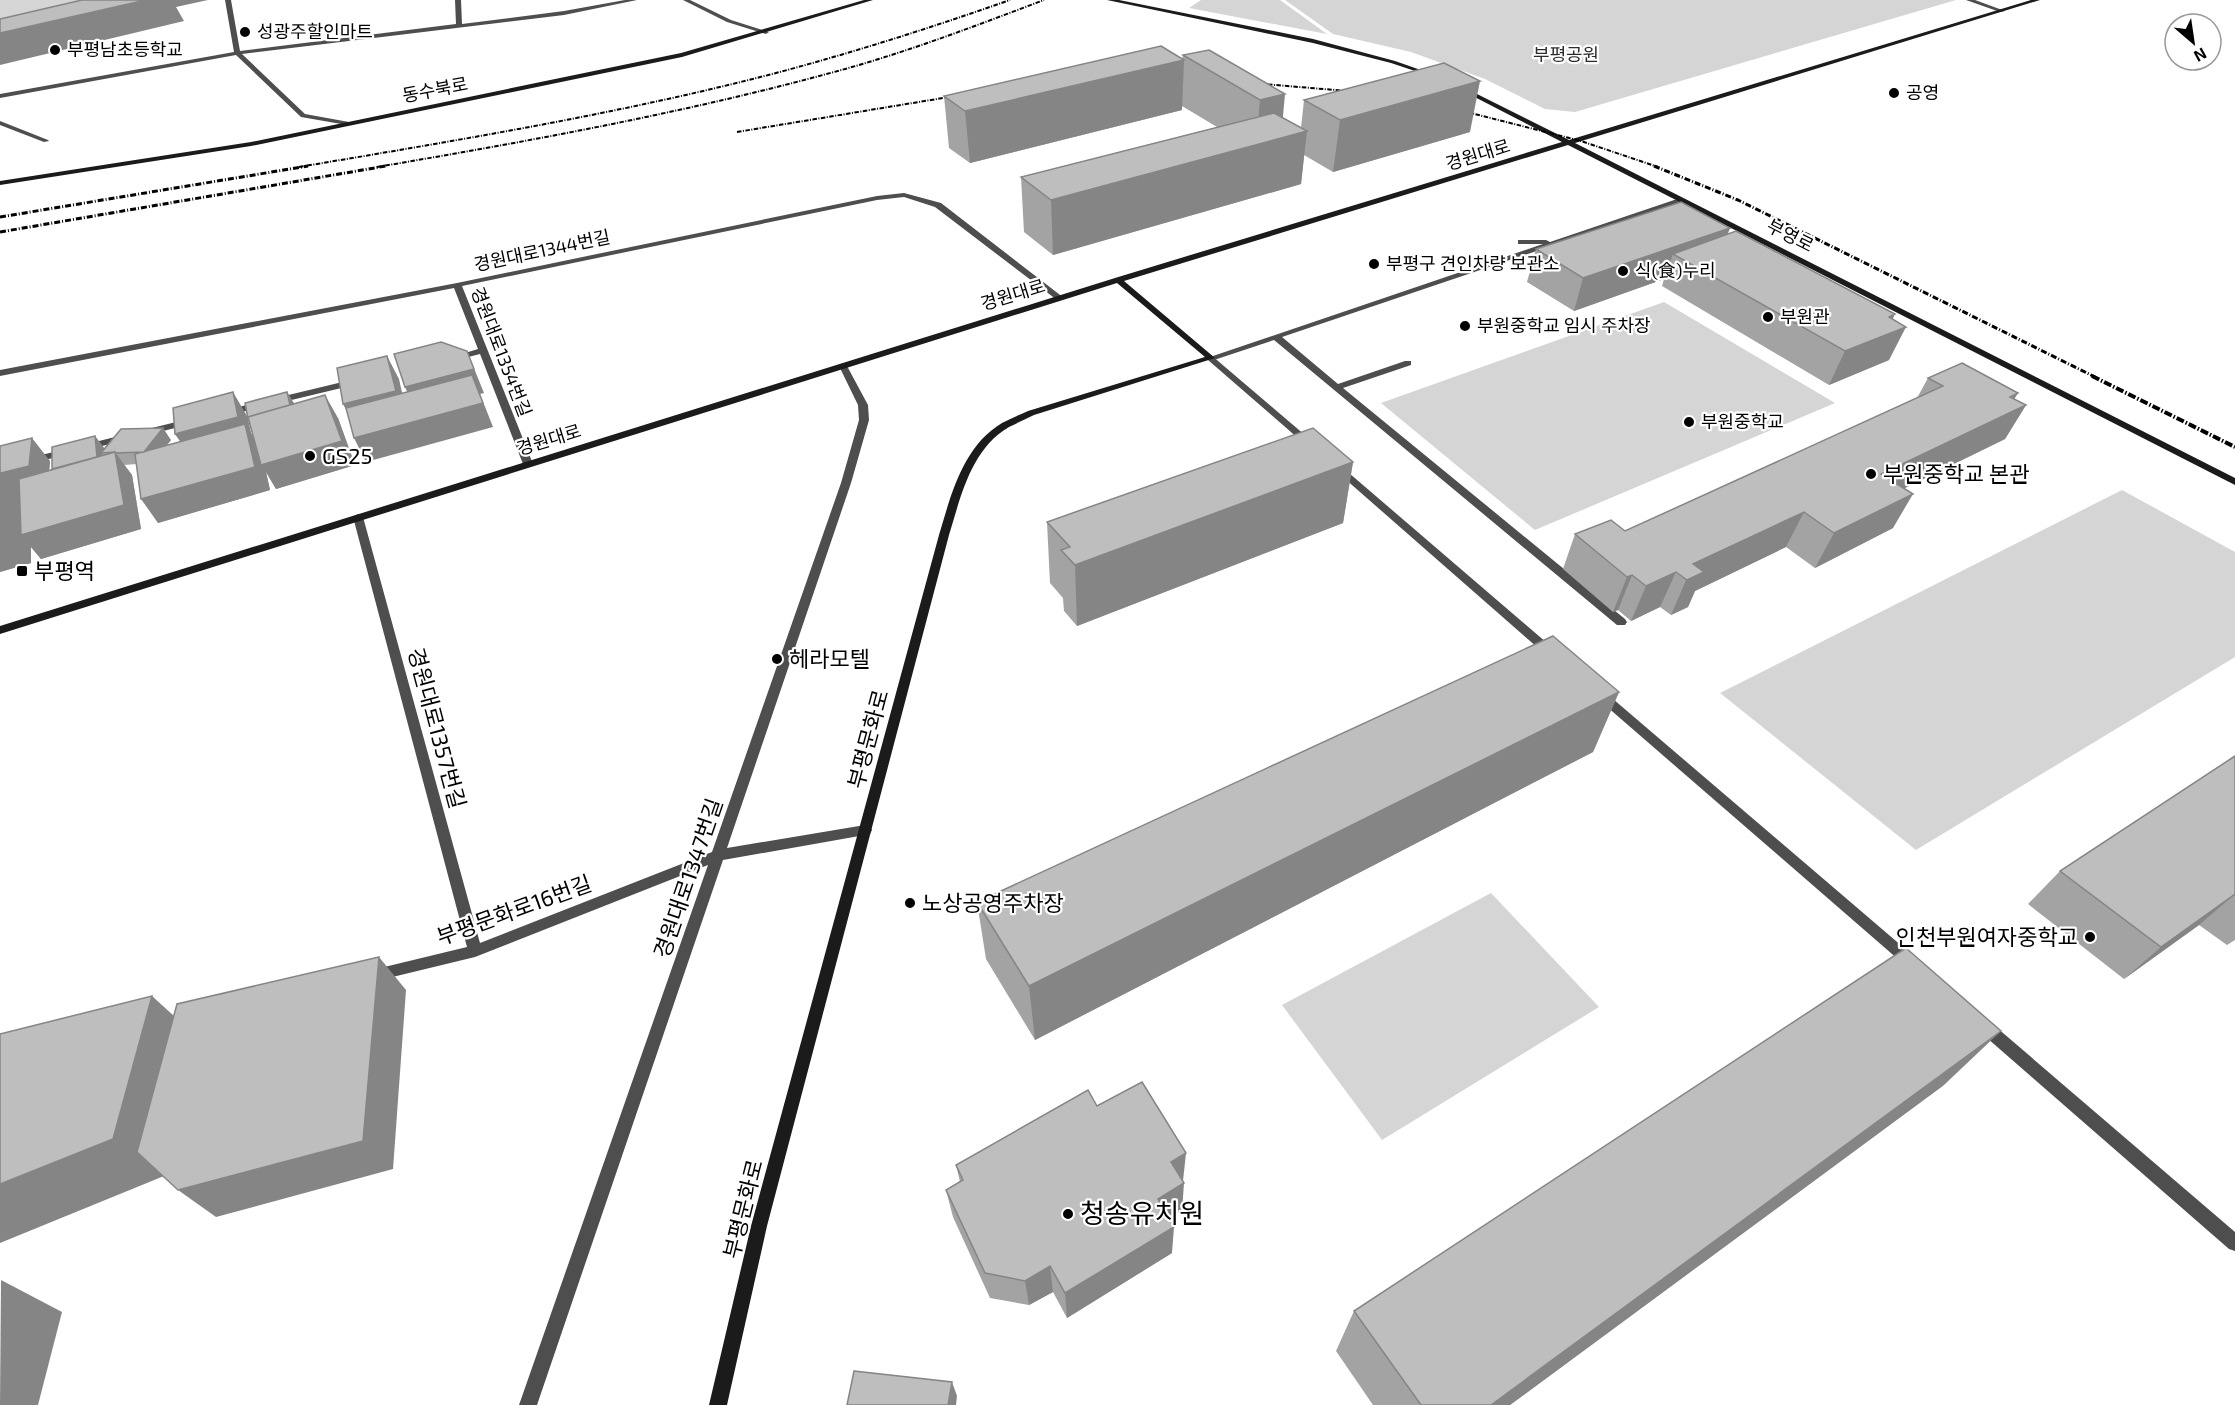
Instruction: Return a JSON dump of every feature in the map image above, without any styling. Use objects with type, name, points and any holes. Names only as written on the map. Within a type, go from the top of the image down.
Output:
[{"type":"street","points":[[228,0],[237,53],[303,116],[347,123]]},
{"type":"street","points":[[458,0],[459,27]]},
{"type":"street","points":[[0,96],[237,53],[459,27],[606,7],[634,0]]},
{"type":"street","points":[[686,0],[729,21],[766,32]]},
{"type":"street","name":"동수북로","points":[[0,183],[251,144],[682,55],[870,0]]},
{"type":"street","points":[[1110,0],[1321,43],[1384,58],[1437,77]]},
{"type":"street","points":[[1968,0],[2002,11]]},
{"type":"street","name":"경원대로","points":[[0,630],[1118,280],[1572,144],[2037,0]]},
{"type":"street","name":"부영로","points":[[1457,86],[2235,482]]},
{"type":"street","points":[[0,123],[45,141]]},
{"type":"street","name":"경원대로1344번길","points":[[0,373],[457,285],[877,198],[904,195],[938,204],[1060,298]]},
{"type":"street","points":[[1211,358],[1683,200]]},
{"type":"street","points":[[1521,242],[1559,242]]},
{"type":"street","points":[[1118,280],[1562,662]]},
{"type":"street","name":"경원대로1354번길","points":[[457,285],[528,464]]},
{"type":"street","points":[[1276,337],[1621,622]]},
{"type":"street","points":[[437,362],[483,351]]},
{"type":"street","name":"부평문화로","points":[[718,1405],[759,1226],[947,524],[963,476],[977,452],[994,434],[1017,419],[1211,358]]},
{"type":"street","points":[[1337,387],[1408,363]]},
{"type":"street","name":"경원대로1347번길","points":[[528,1405],[846,483],[864,420],[863,405],[843,366]]},
{"type":"street","points":[[219,415],[368,379]]},
{"type":"street","points":[[0,468],[195,420]]},
{"type":"street","name":"경원대로1357번길","points":[[358,517],[475,951]]},
{"type":"street","points":[[1589,685],[1923,973]]},
{"type":"street","name":"부평문화로16번길","points":[[359,979],[475,951],[718,855],[865,830]]},
{"type":"street","points":[[1977,1020],[2235,1243]]},
{"type":"green space","points":[[0,0],[115,0],[0,40]]},
{"type":"green space","points":[[1201,0],[1280,0],[1327,34],[1189,8]]},
{"type":"green space","name":"부평공원","points":[[1285,0],[1956,0],[1575,112],[1545,109],[1485,79],[1411,52],[1333,34]]},
{"type":"green space","points":[[1664,302],[1835,403],[1535,530],[1381,403]]},
{"type":"green space","points":[[2122,490],[2235,552],[2235,657],[1916,850],[1720,693]]},
{"type":"green space","points":[[1491,893],[1599,1007],[1382,1140],[1282,1005]]},
{"type":"building","points":[[82,0],[146,0],[0,33],[0,19]]},
{"type":"building","points":[[1161,46],[1184,60],[965,111],[944,96]]},
{"type":"building","points":[[1209,50],[1285,94],[1260,100],[1183,55]]},
{"type":"building","points":[[1444,63],[1480,81],[1340,120],[1304,100]]},
{"type":"building","points":[[1274,113],[1307,131],[1051,200],[1021,177]]},
{"type":"building","points":[[1681,202],[1730,228],[1583,278],[1536,249]]},
{"type":"building","points":[[1736,231],[1895,314],[1889,317],[1906,327],[1845,351],[1673,254]]},
{"type":"building","points":[[441,342],[467,351],[474,369],[405,387],[394,354]]},
{"type":"building","points":[[387,356],[396,391],[343,404],[337,368]]},
{"type":"building","points":[[1962,363],[2018,393],[2010,397],[2026,405],[1881,474],[1913,494],[1834,533],[1804,512],[1693,564],[1704,572],[1687,580],[1676,572],[1646,586],[1632,575],[1627,577],[1575,534],[1611,520],[1625,531],[1943,386],[1928,378]]},
{"type":"building","points":[[472,375],[483,403],[354,438],[346,408]]},
{"type":"building","points":[[233,392],[238,417],[175,434],[173,408]]},
{"type":"building","points":[[287,392],[290,405],[248,417],[248,419],[245,403]]},
{"type":"building","points":[[325,395],[342,441],[261,465],[248,417]]},
{"type":"building","points":[[245,424],[255,467],[141,499],[135,454]]},
{"type":"building","points":[[163,428],[144,452],[101,453],[121,429]]},
{"type":"building","points":[[1313,428],[1353,462],[1075,565],[1061,550],[1070,547],[1047,522]]},
{"type":"building","points":[[95,436],[97,457],[52,469],[52,447]]},
{"type":"building","points":[[32,438],[29,466],[1,473],[0,446]]},
{"type":"building","points":[[115,452],[124,505],[21,535],[19,479]]},
{"type":"building","points":[[1553,636],[1619,692],[1029,986],[977,902]]},
{"type":"building","points":[[2235,756],[2235,894],[2161,947],[2060,871]]},
{"type":"building","points":[[1906,948],[2001,1031],[1491,1405],[1421,1405],[1354,1311]]},
{"type":"building","points":[[379,957],[363,1141],[178,1190],[137,1152],[177,1004]]},
{"type":"building","points":[[152,996],[113,1139],[0,1184],[0,1034]]},
{"type":"building","name":"청송유치원","points":[[1142,1082],[1186,1153],[1171,1162],[1184,1183],[1158,1199],[1174,1227],[1065,1293],[1050,1266],[1025,1281],[985,1273],[946,1190],[963,1180],[956,1165],[1088,1090],[1097,1106]]},
{"type":"building","points":[[854,1371],[952,1382],[948,1405],[847,1405]]},
{"type":"railway","points":[[299,167],[539,125],[717,88],[864,48],[1010,0]]},
{"type":"railway","points":[[377,167],[607,125],[778,87],[940,39],[1044,0]]},
{"type":"railway","points":[[1251,83],[1359,92]]},
{"type":"railway","points":[[737,132],[961,95]]},
{"type":"railway","points":[[1459,110],[1581,141],[1658,167]]},
{"type":"railway","points":[[0,217],[308,166]]},
{"type":"railway","points":[[0,232],[386,166]]},
{"type":"railway","points":[[1654,166],[1738,200],[2095,377]]},
{"type":"railway","points":[[2092,376],[2235,447]]},
{"type":"place","name":"성광주할인마트","points":[[245,32]]},
{"type":"place","name":"부평남초등학교","points":[[55,50]]},
{"type":"place","name":"공영","points":[[1894,93]]},
{"type":"place","name":"부평구 견인차량 보관소","points":[[1374,264]]},
{"type":"place","name":"식(食)누리","points":[[1623,271]]},
{"type":"place","name":"부원관","points":[[1768,317]]},
{"type":"place","name":"부원중학교 임시 주차장","points":[[1465,326]]},
{"type":"place","name":"부원중학교","points":[[1689,422]]},
{"type":"place","name":"GS25","points":[[310,456]]},
{"type":"place","name":"부원중학교 본관","points":[[1871,474]]},
{"type":"place","name":"부평역","points":[[22,571]]},
{"type":"place","name":"헤라모텔","points":[[777,659]]},
{"type":"place","name":"노상공영주차장","points":[[910,903]]},
{"type":"place","name":"인천부원여자중학교","points":[[2090,937]]},
{"type":"place","name":"청송유치원","points":[[1068,1214]]}]
